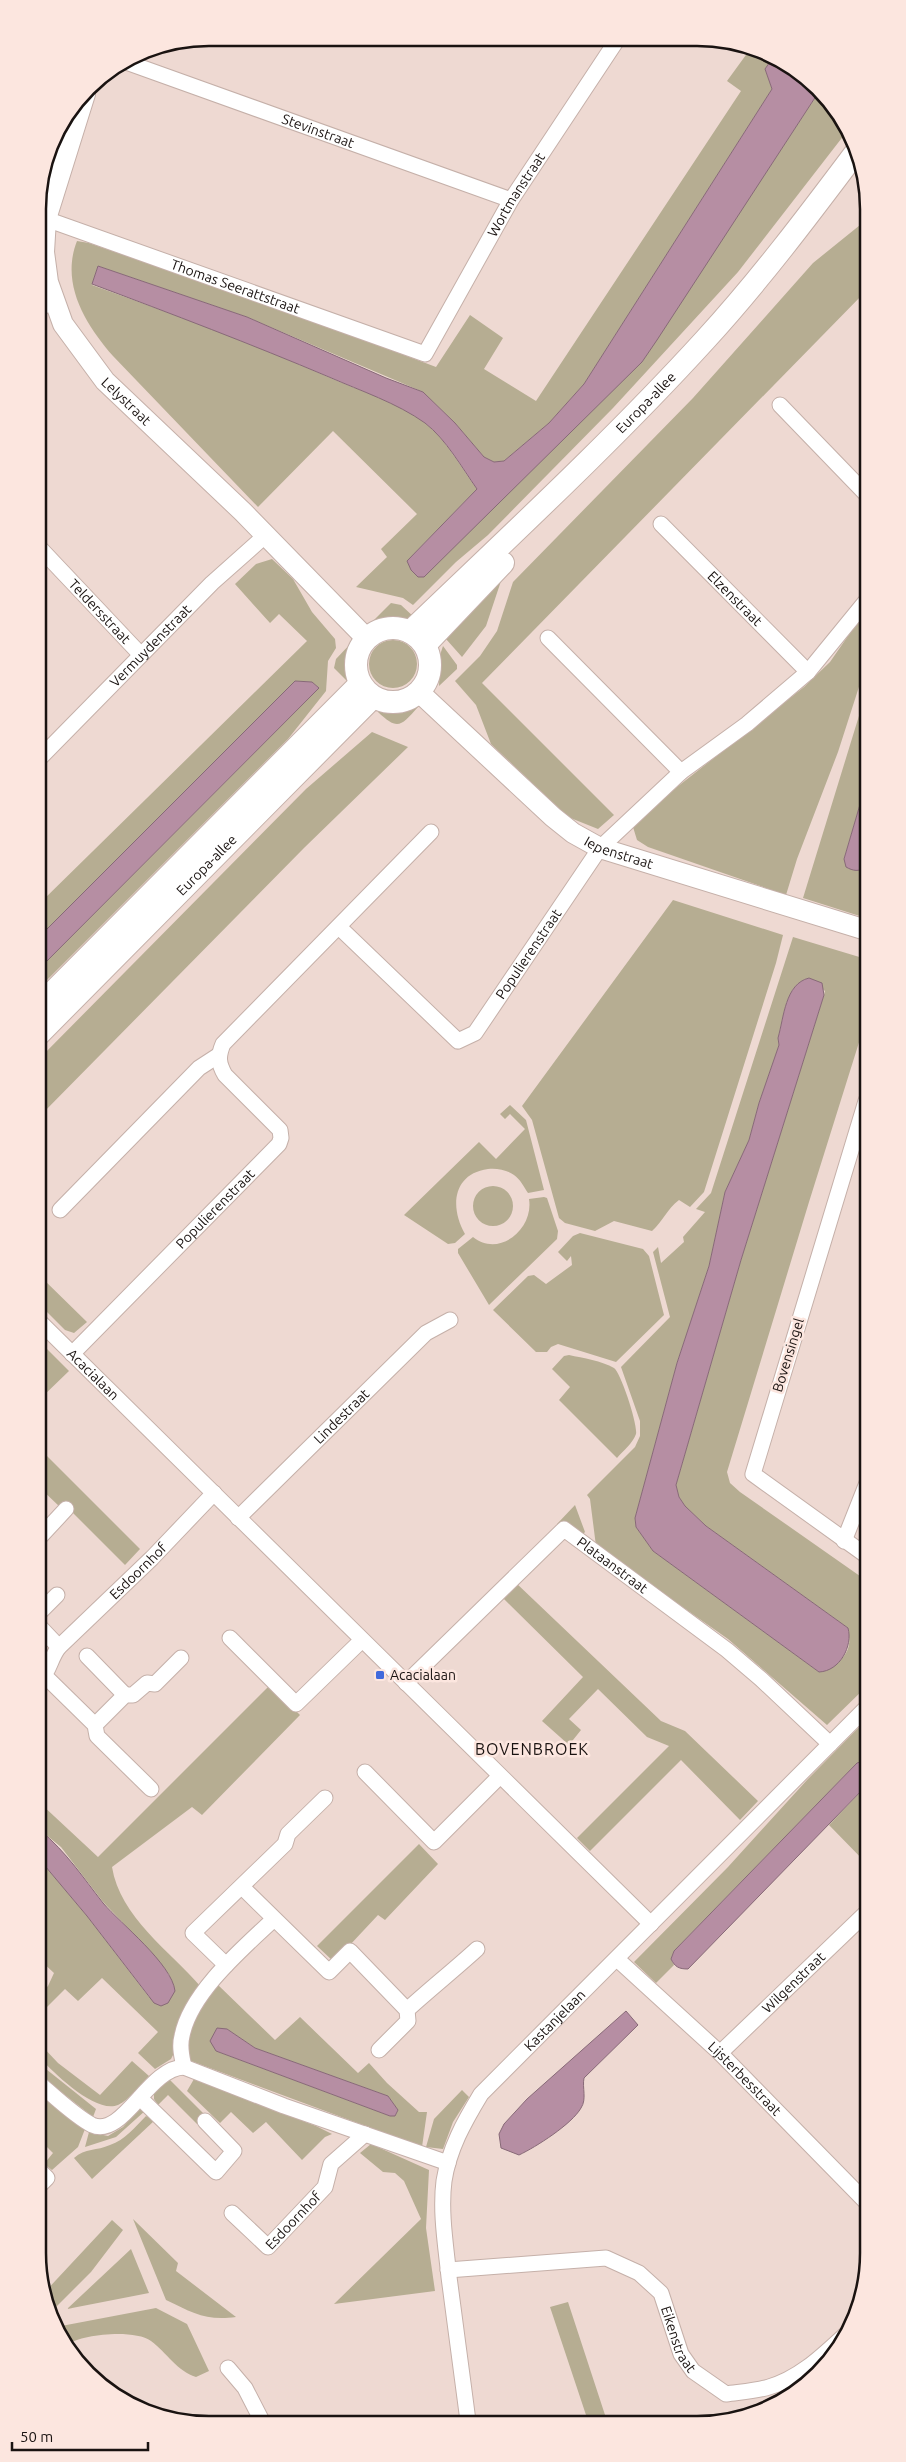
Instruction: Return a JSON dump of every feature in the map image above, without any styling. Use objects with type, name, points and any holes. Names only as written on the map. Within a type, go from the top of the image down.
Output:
[{"type":"main road","name":"Europa-allee","points":[[417,638],[706,340],[794,234],[851,158]]},
{"type":"main road","name":"Europa-allee","points":[[417,638],[713,345],[801,239],[855,169]]},
{"type":"main road","points":[[386,628],[398,628],[417,638],[429,657],[430,670],[426,682],[419,692],[409,699],[397,702],[384,702],[367,690],[356,673],[355,662],[358,650],[367,639],[374,632],[386,628]]},
{"type":"main road","name":"Europa-allee","points":[[47,999],[367,690]]},
{"type":"main road","name":"Europa-allee","points":[[47,1026],[367,690]]},
{"type":"street","name":"Wortmanstraat","points":[[425,354],[511,200],[613,46]]},
{"type":"street","name":"Stevinstraat","points":[[134,65],[511,200]]},
{"type":"street","name":"Lelystraat","points":[[47,216],[80,110]]},
{"type":"street","name":"Thomas Seerattstraat","points":[[47,219],[425,354]]},
{"type":"street","name":"Lelystraat","points":[[47,274],[47,295]]},
{"type":"street","name":"Lelystraat","points":[[47,307],[105,381],[266,535],[367,639]]},
{"type":"street","points":[[780,405],[860,488]]},
{"type":"street","name":"Elzenstraat","points":[[661,524],[808,672]]},
{"type":"street","name":"Vermuydenstraat","points":[[47,751],[212,583],[266,535]]},
{"type":"street","name":"Teldersstraat","points":[[47,555],[141,655]]},
{"type":"street","points":[[600,848],[681,772],[747,724],[808,672],[860,609]]},
{"type":"street","points":[[548,638],[681,772]]},
{"type":"street","name":"Iepenstraat","points":[[419,692],[547,811],[574,833],[600,848],[860,928]]},
{"type":"street","points":[[60,1210],[199,1068],[218,1055],[223,1044],[432,832]]},
{"type":"street","name":"Populierenstraat","points":[[340,927],[458,1040],[474,1033],[600,848]]},
{"type":"street","name":"Populierenstraat","points":[[72,1354],[279,1144],[281,1138],[280,1130],[225,1075],[220,1066],[218,1055]]},
{"type":"street","name":"Bovensingel","points":[[859,1551],[752,1474],[860,1122]]},
{"type":"street","name":"Lindestraat","points":[[238,1518],[426,1334],[450,1320]]},
{"type":"street","name":"Acacialaan","points":[[46,1328],[650,1924]]},
{"type":"street","name":"Esdoornhof","points":[[46,1669],[59,1647],[152,1558],[214,1493]]},
{"type":"street","points":[[844,1541],[859,1502]]},
{"type":"street","points":[[46,1529],[66,1509]]},
{"type":"street","name":"Plataanstraat","points":[[406,1683],[564,1529],[727,1650],[830,1744]]},
{"type":"street","points":[[46,1606],[57,1595]]},
{"type":"street","points":[[46,1634],[59,1647]]},
{"type":"street","points":[[230,1638],[296,1704],[362,1640]]},
{"type":"street","points":[[86,1656],[124,1694],[133,1694],[147,1683],[155,1684],[182,1658]]},
{"type":"street","name":"Esdoornhof","points":[[46,1682],[94,1725],[98,1736],[151,1789]]},
{"type":"street","points":[[94,1725],[124,1694]]},
{"type":"street","name":"Kastanjelaan","points":[[467,2416],[448,2270],[444,2183],[448,2163],[461,2127],[482,2094],[859,1715]]},
{"type":"street","points":[[365,1772],[434,1842],[500,1776]]},
{"type":"street","points":[[226,1966],[193,1933],[242,1888],[285,1844],[288,1834],[325,1798]]},
{"type":"street","points":[[242,1888],[330,1972],[350,1951],[408,2010],[408,2021],[379,2050]]},
{"type":"street","points":[[184,2067],[180,2048],[184,2027],[210,1982],[274,1919]]},
{"type":"street","name":"Wilgenstraat","points":[[720,2053],[859,1919]]},
{"type":"street","points":[[408,2010],[441,1978],[450,1974],[476,1949]]},
{"type":"street","name":"Lijsterbesstraat","points":[[617,1959],[720,2053],[859,2195]]},
{"type":"street","points":[[46,2089],[90,2124],[99,2127],[113,2124],[167,2070],[184,2067],[448,2163]]},
{"type":"street","points":[[140,2098],[216,2172],[234,2151],[205,2121]]},
{"type":"street","name":"Esdoornhof","points":[[232,2213],[268,2247],[326,2187],[331,2164],[366,2134]]},
{"type":"street","name":"Eikenstraat","points":[[448,2270],[606,2258],[639,2273],[662,2293],[681,2354],[693,2371],[726,2394],[768,2388],[794,2377],[823,2355]]},
{"type":"street","points":[[228,2368],[245,2388],[259,2416]]},
{"type":"shaded area","points":[[746,54],[769,63],[765,69],[772,89],[584,384],[549,423],[504,461],[494,462],[484,457],[455,423],[423,392],[247,317],[98,266],[92,285],[214,330],[380,398],[415,416],[433,430],[477,489],[407,561],[642,362],[815,98],[826,110],[843,137],[738,272],[613,408],[488,535],[456,562],[413,605],[403,598],[356,587],[387,557],[381,549],[417,514],[333,431],[258,507],[113,356],[94,331],[78,303],[72,273],[77,241],[89,243],[309,319],[436,367],[470,315],[503,338],[484,369],[536,401],[741,91],[727,81]]},
{"type":"shaded area","points":[[769,63],[778,68],[796,80],[815,98],[657,340],[642,362],[424,577],[418,577],[411,570],[407,561],[477,489],[447,445],[433,430],[403,409],[378,398],[241,341],[92,284],[98,266],[247,317],[386,378],[423,392],[455,423],[484,457],[494,462],[504,461],[549,423],[584,384],[772,89],[765,69]]},
{"type":"shaded area","points":[[860,225],[860,297],[482,683],[614,815],[598,829],[568,817],[491,744],[476,705],[455,681],[480,656],[497,631],[513,582],[693,398],[813,263]]},
{"type":"shaded area","points":[[272,559],[293,579],[312,612],[335,639],[336,648],[328,661],[326,691],[288,739],[47,980],[47,961],[319,688],[312,682],[295,681],[47,929],[47,896],[307,641],[279,614],[270,623],[235,584],[256,564]]},
{"type":"shaded area","points":[[503,575],[486,626],[462,657],[446,639]]},
{"type":"shaded area","points":[[391,603],[401,605],[415,618],[370,624]]},
{"type":"shaded area","points":[[860,619],[860,684],[838,752],[797,859],[786,895],[648,847],[637,840],[633,827],[639,817],[804,687],[830,662]]},
{"type":"shaded area","points":[[388,640],[398,640],[410,647],[417,659],[417,669],[410,681],[398,688],[388,688],[380,684],[373,677],[369,669],[369,659],[373,651],[380,644]]},
{"type":"shaded area","points":[[353,641],[350,684],[334,668],[336,659]]},
{"type":"shaded area","points":[[443,646],[457,665],[457,669],[439,686],[440,655]]},
{"type":"shaded area","points":[[295,681],[312,682],[319,688],[47,961],[47,929]]},
{"type":"shaded area","points":[[418,707],[399,724],[390,722],[378,712],[386,710]]},
{"type":"shaded area","points":[[860,713],[860,805],[844,859],[860,869],[860,916],[803,898]]},
{"type":"shaded area","points":[[372,732],[408,747],[304,848],[47,1109],[47,1051],[306,789]]},
{"type":"shaded area","points":[[860,805],[860,870],[846,867],[844,859]]},
{"type":"shaded area","points":[[673,900],[783,935],[776,963],[704,1192],[690,1207],[679,1200],[652,1231],[614,1221],[595,1231],[565,1223],[559,1218],[532,1120],[522,1106]]},
{"type":"shaded area","points":[[793,937],[860,957],[860,1040],[727,1472],[730,1483],[740,1492],[859,1576],[859,1694],[827,1725],[728,1639],[596,1546],[590,1499],[587,1495],[635,1447],[640,1436],[640,1421],[621,1367],[670,1317],[653,1252],[658,1247],[661,1263],[684,1242],[683,1237],[705,1212],[696,1209],[711,1193]],"holes":[[[809,978],[825,991],[741,1260],[676,1485],[679,1497],[685,1506],[706,1526],[848,1628],[849,1642],[846,1654],[834,1666],[819,1672],[653,1551],[636,1527],[635,1518],[677,1363],[709,1266],[725,1192],[749,1140],[759,1103],[779,1045],[778,1038],[790,994],[801,981]]]},
{"type":"shaded area","points":[[809,978],[822,983],[824,995],[741,1260],[676,1485],[679,1497],[685,1506],[706,1526],[848,1628],[849,1642],[847,1650],[833,1667],[819,1672],[653,1551],[636,1527],[635,1518],[677,1363],[709,1266],[725,1192],[749,1140],[759,1103],[779,1045],[778,1038],[790,994],[801,981]]},
{"type":"shaded area","points":[[510,1105],[526,1120],[544,1190],[528,1193],[516,1177],[502,1170],[488,1169],[476,1172],[467,1178],[457,1194],[457,1214],[465,1234],[455,1243],[448,1244],[404,1215],[479,1142],[496,1159],[525,1129],[510,1114],[505,1119],[500,1114]]},
{"type":"shaded area","points":[[497,1186],[504,1189],[510,1195],[513,1206],[512,1214],[504,1223],[497,1226],[489,1226],[482,1223],[474,1214],[473,1202],[476,1195],[485,1187]]},
{"type":"shaded area","points":[[547,1198],[558,1231],[557,1239],[489,1305],[458,1253],[458,1249],[473,1237],[483,1243],[493,1244],[513,1237],[526,1221],[529,1199]]},
{"type":"shaded area","points":[[580,1233],[643,1249],[649,1256],[664,1315],[616,1362],[558,1344],[551,1347],[547,1352],[536,1352],[493,1310],[528,1276],[534,1275],[546,1284],[572,1265],[571,1256],[567,1261],[558,1252],[573,1236]]},
{"type":"shaded area","points":[[46,1282],[87,1322],[74,1333],[65,1330],[46,1311]]},
{"type":"shaded area","points":[[46,1348],[69,1371],[46,1393]]},
{"type":"shaded area","points":[[569,1355],[592,1360],[614,1368],[621,1379],[632,1410],[636,1434],[630,1444],[617,1458],[559,1400],[570,1387],[552,1369],[564,1356]]},
{"type":"shaded area","points":[[46,1455],[140,1549],[125,1565],[64,1504],[60,1507],[46,1494]]},
{"type":"shaded area","points":[[575,1505],[585,1532],[581,1536],[557,1527],[557,1524]]},
{"type":"shaded area","points":[[515,1582],[661,1721],[685,1731],[758,1801],[740,1820],[681,1760],[590,1851],[577,1838],[669,1746],[647,1737],[598,1689],[569,1719],[581,1730],[569,1745],[542,1721],[583,1677],[501,1596]]},
{"type":"shaded area","points":[[270,1685],[300,1715],[202,1815],[192,1807],[112,1867],[117,1885],[125,1902],[136,1917],[201,1987],[171,2059],[155,2069],[138,2053],[158,2032],[102,1978],[78,2001],[65,1989],[46,2008],[46,1988],[54,1973],[46,1966],[46,1867],[87,1916],[149,1997],[170,1976],[152,1953],[103,1902],[61,1847],[46,1835],[46,1809],[98,1857]]},
{"type":"shaded area","points":[[859,1727],[859,1762],[674,1951],[671,1959],[674,1965],[656,1983],[634,1962],[728,1867],[807,1780]]},
{"type":"shaded area","points":[[859,1762],[859,1793],[688,1969],[676,1966],[671,1959],[674,1951]]},
{"type":"shaded area","points":[[859,1793],[859,1856],[829,1825]]},
{"type":"shaded area","points":[[46,1836],[66,1856],[111,1912],[145,1945],[165,1969],[172,1980],[175,1991],[168,2003],[161,2006],[154,2003],[87,1916],[46,1867]]},
{"type":"shaded area","points":[[419,1844],[438,1864],[385,1920],[378,1915],[334,1962],[317,1946]]},
{"type":"shaded area","points":[[217,1984],[275,2040],[300,2017],[358,2073],[369,2063],[387,2083],[419,2112],[427,2112],[422,2147],[191,2061],[186,2052],[188,2032]],"holes":[[[227,2029],[255,2048],[388,2096],[398,2110],[395,2116],[390,2116],[216,2051]]]},
{"type":"shaded area","points":[[626,2011],[638,2025],[584,2078],[583,2105],[570,2121],[535,2147],[519,2155],[501,2148],[499,2134],[504,2124],[527,2099]]},
{"type":"shaded area","points":[[217,2028],[227,2029],[255,2048],[388,2096],[398,2110],[395,2116],[390,2116],[216,2051],[210,2041]]},
{"type":"shaded area","points":[[46,2050],[58,2063],[100,2095],[132,2061],[149,2076],[122,2103],[109,2106],[99,2104],[76,2091],[47,2066]]},
{"type":"shaded area","points":[[46,2069],[96,2109],[93,2117],[46,2080]]},
{"type":"shaded area","points":[[168,2078],[206,2116],[197,2124],[168,2095],[158,2105],[154,2099],[154,2093]]},
{"type":"shaded area","points":[[194,2079],[316,2126],[332,2134],[325,2137],[302,2160],[266,2122],[253,2133],[231,2112],[220,2123],[187,2091]]},
{"type":"shaded area","points":[[462,2090],[469,2097],[453,2122],[443,2149],[426,2147],[434,2119]]},
{"type":"shaded area","points":[[46,2096],[59,2111],[85,2129],[78,2147],[52,2170],[46,2166],[46,2162],[53,2153],[46,2146]]},
{"type":"shaded area","points":[[146,2110],[116,2137],[85,2147],[89,2132],[108,2136],[123,2127],[137,2111]]},
{"type":"shaded area","points":[[146,2116],[154,2121],[92,2179],[74,2158],[87,2151],[115,2143],[130,2133]]},
{"type":"shaded area","points":[[371,2144],[429,2170],[426,2228],[435,2291],[334,2304],[421,2219],[404,2181],[395,2173],[383,2172],[360,2153]]},
{"type":"shaded area","points":[[133,2219],[178,2263],[176,2271],[236,2317],[208,2317],[166,2300]]},
{"type":"shaded area","points":[[112,2220],[123,2230],[91,2272],[56,2307],[50,2287]]},
{"type":"shaded area","points":[[131,2249],[149,2293],[67,2309]]},
{"type":"shaded area","points":[[568,2302],[605,2416],[586,2416],[550,2307]]},
{"type":"shaded area","points":[[156,2308],[187,2324],[209,2371],[196,2377],[183,2371],[157,2346],[143,2337],[108,2334],[73,2342],[63,2326]]},
{"type":"place","name":"Acacialaan","points":[[380,1675]]},
{"type":"district","name":"BOVENBROEK","points":[[532,1749]]}]
